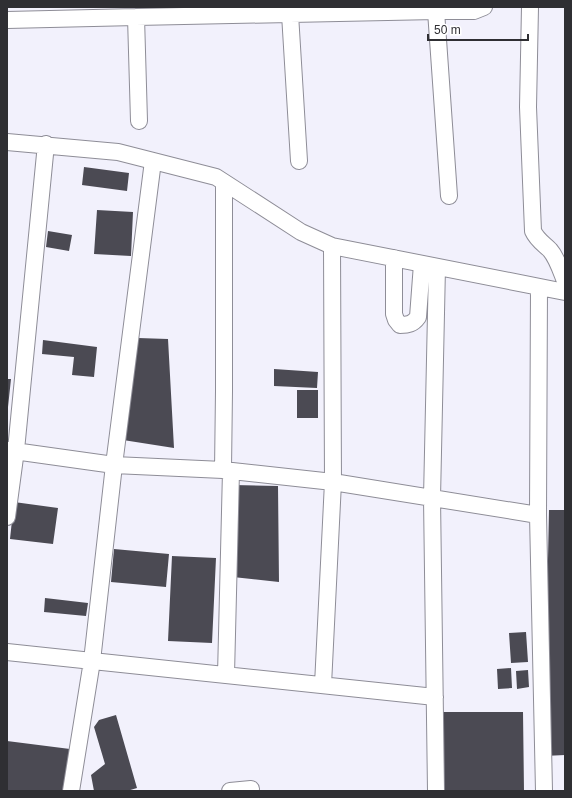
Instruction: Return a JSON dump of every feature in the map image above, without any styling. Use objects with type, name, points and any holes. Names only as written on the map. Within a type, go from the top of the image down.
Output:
[{"type":"street","points":[[7,20],[474,11],[484,7]]},
{"type":"street","points":[[530,7],[528,107],[533,231],[539,241],[550,250],[556,259],[565,281]]},
{"type":"street","points":[[436,11],[449,196]]},
{"type":"street","points":[[290,14],[299,161]]},
{"type":"street","points":[[136,17],[139,121]]},
{"type":"street","points":[[7,142],[46,144],[118,152],[216,177],[301,232],[332,246],[565,292]]},
{"type":"street","points":[[7,517],[12,450],[46,144]]},
{"type":"street","points":[[71,791],[92,661],[114,464],[153,161]]},
{"type":"street","points":[[224,183],[224,391],[227,471],[226,675]]},
{"type":"street","points":[[323,685],[333,482],[332,246]]},
{"type":"street","points":[[394,258],[394,314],[400,325],[408,325],[415,322],[418,318],[429,265]]},
{"type":"street","points":[[429,265],[436,791]]},
{"type":"street","points":[[539,287],[538,515],[544,791]]},
{"type":"street","points":[[12,450],[114,464],[227,471],[333,482],[538,515]]},
{"type":"street","points":[[7,652],[435,697]]},
{"type":"street","points":[[230,791],[251,789]]},
{"type":"building","points":[[84,167],[129,173],[127,191],[82,185]]},
{"type":"building","points":[[97,210],[133,212],[131,256],[94,254]]},
{"type":"building","points":[[48,231],[72,235],[69,251],[46,247]]},
{"type":"building","points":[[138,338],[168,339],[174,448],[123,440]]},
{"type":"building","points":[[43,340],[97,347],[94,377],[72,375],[74,357],[42,354]]},
{"type":"building","points":[[274,369],[318,372],[317,388],[274,386]]},
{"type":"building","points":[[7,379],[11,379],[8,407],[7,407]]},
{"type":"building","points":[[297,390],[318,390],[318,418],[297,418]]},
{"type":"building","points":[[233,485],[278,486],[279,582],[233,577]]},
{"type":"building","points":[[14,502],[58,508],[53,544],[10,539]]},
{"type":"building","points":[[549,510],[565,510],[565,755],[544,756]]},
{"type":"building","points":[[114,549],[169,554],[166,587],[111,582]]},
{"type":"building","points":[[172,556],[216,558],[212,643],[168,641]]},
{"type":"building","points":[[45,598],[88,603],[86,616],[44,612]]},
{"type":"building","points":[[526,632],[528,662],[511,663],[509,633]]},
{"type":"building","points":[[511,668],[512,688],[498,689],[497,669]]},
{"type":"building","points":[[528,670],[529,687],[517,689],[516,671]]},
{"type":"building","points":[[443,712],[523,712],[524,791],[440,791]]},
{"type":"building","points":[[116,715],[137,788],[127,791],[94,791],[91,775],[105,764],[94,727],[99,720]]},
{"type":"building","points":[[7,741],[70,749],[65,791],[7,791]]}]
